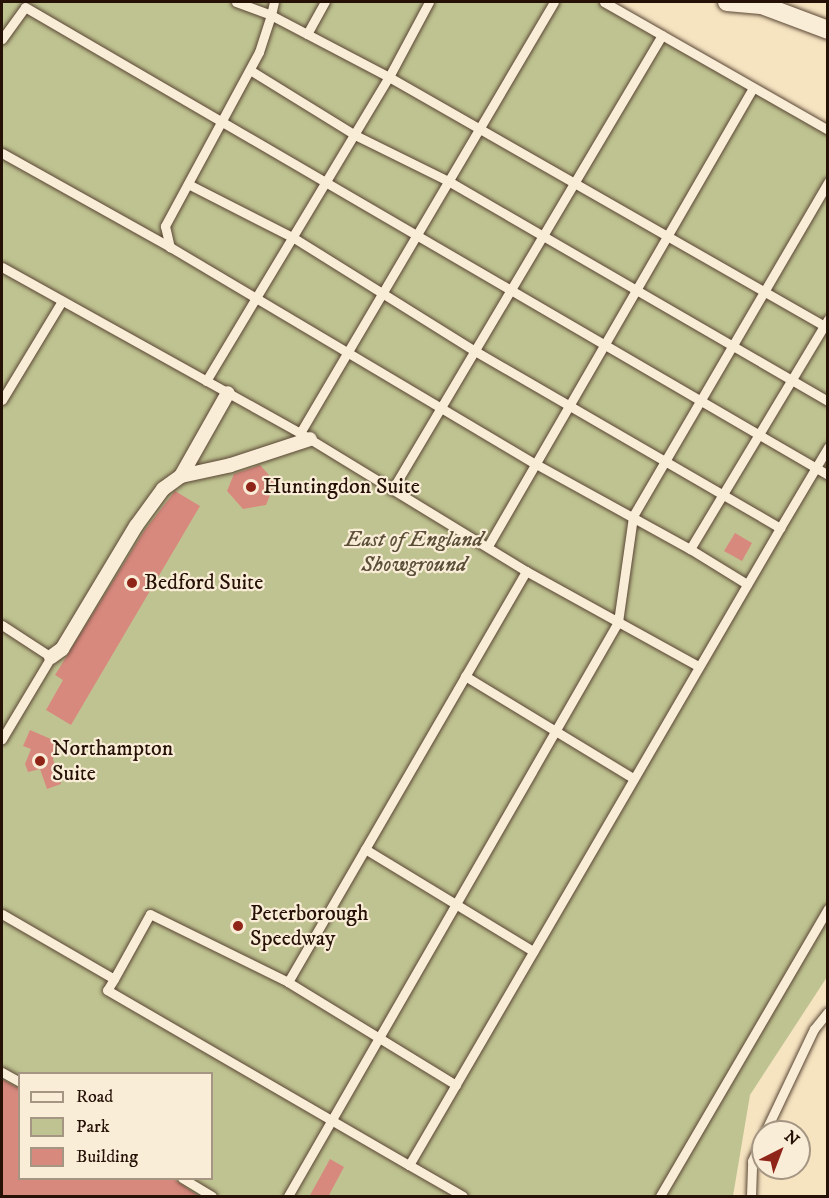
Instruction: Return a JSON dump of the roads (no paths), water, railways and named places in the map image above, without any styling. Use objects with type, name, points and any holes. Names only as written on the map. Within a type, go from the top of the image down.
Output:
[{"type":"street","points":[[727,2],[757,3],[828,30]]},
{"type":"street","points":[[181,476],[228,393]]},
{"type":"street","points":[[51,657],[62,649],[136,525],[163,489],[181,476],[231,465],[305,436]]},
{"type":"lane","points":[[2,39],[27,4],[38,2]]},
{"type":"lane","points":[[236,2],[271,15],[389,77],[765,293],[826,324],[690,549]]},
{"type":"lane","points":[[144,232],[157,231],[165,226],[250,70],[274,2]]},
{"type":"lane","points":[[307,34],[325,2]]},
{"type":"lane","points":[[206,381],[357,136],[429,2]]},
{"type":"lane","points":[[305,436],[348,352],[482,130],[554,2]]},
{"type":"lane","points":[[604,2],[828,130]]},
{"type":"lane","points":[[27,4],[223,122],[828,475]]},
{"type":"lane","points":[[392,490],[576,184],[662,35]]},
{"type":"lane","points":[[250,70],[357,136],[450,182],[791,383],[828,401]]},
{"type":"lane","points":[[488,546],[753,87]]},
{"type":"lane","points":[[2,153],[170,247],[536,464],[633,516],[747,584]]},
{"type":"lane","points":[[288,1197],[333,1124],[618,622],[633,516],[733,349],[828,182]]},
{"type":"lane","points":[[188,184],[294,238],[475,351],[780,528]]},
{"type":"lane","points":[[165,226],[170,247]]},
{"type":"lane","points":[[2,267],[305,436],[526,571],[698,666]]},
{"type":"lane","points":[[2,400],[62,301]]},
{"type":"lane","points":[[409,1165],[698,666],[828,447]]},
{"type":"lane","points":[[288,982],[526,571]]},
{"type":"lane","points":[[2,626],[51,657],[2,739]]},
{"type":"lane","points":[[465,676],[557,729],[633,778]]},
{"type":"lane","points":[[364,849],[456,908],[532,951]]},
{"type":"lane","points":[[660,1197],[828,908]]},
{"type":"lane","points":[[2,914],[114,979]]},
{"type":"lane","points":[[456,1085],[288,982],[150,914],[107,990],[333,1124],[463,1197]]},
{"type":"lane","points":[[771,1120],[813,1029],[828,1012]]},
{"type":"lane","points":[[2,1072],[18,1081]]},
{"type":"lane","points":[[184,1180],[212,1197]]},
{"type":"lane","points":[[751,1180],[751,1197]]},
{"type":"place","name":"Huntingdon Suite","points":[[251,487]]},
{"type":"place","name":"Bedford Suite","points":[[132,583]]},
{"type":"place","name":"Northampton Suite","points":[[40,761]]},
{"type":"place","name":"Peterborough Speedway","points":[[238,926]]},
{"type":"park label","name":"East of England Showground","points":[[414,552]]}]
